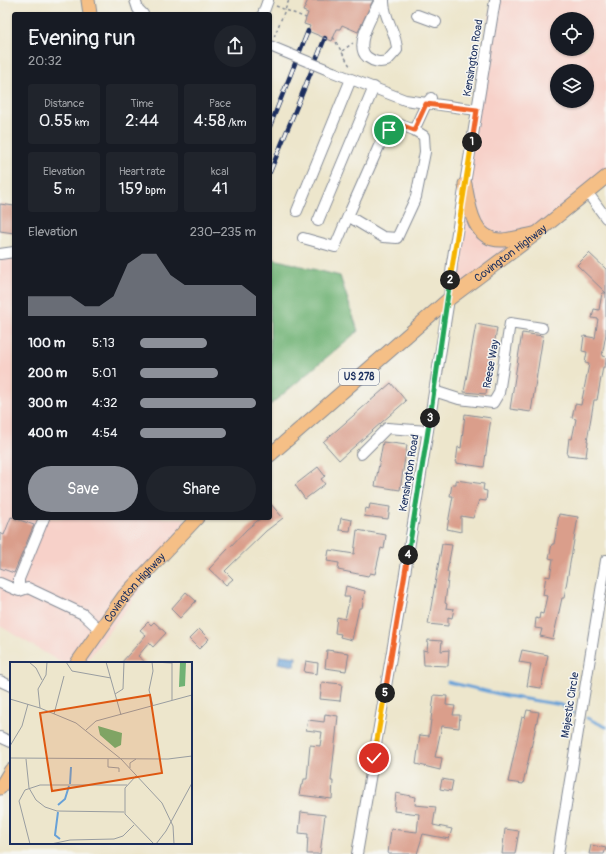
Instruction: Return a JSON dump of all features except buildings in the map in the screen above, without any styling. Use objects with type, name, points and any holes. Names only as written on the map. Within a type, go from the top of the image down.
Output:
[{"type":"main road","points":[[88,0],[90,12]]},
{"type":"main road","name":"Covington Highway","points":[[272,453],[449,299],[537,233],[606,177]]},
{"type":"main road","points":[[465,184],[469,205],[475,223],[484,235],[493,239],[503,240],[537,233]]},
{"type":"main road","name":"Covington Highway","points":[[78,662],[124,596],[189,520]]},
{"type":"main road","points":[[0,788],[10,772]]},
{"type":"street","points":[[135,0],[138,9],[141,12]]},
{"type":"street","points":[[380,0],[363,37],[362,47],[364,54],[368,58],[372,61],[380,62],[388,61],[397,50],[397,41],[387,20],[383,7],[384,0]]},
{"type":"street","name":"Kensington Road","points":[[357,854],[428,431],[449,299],[452,263],[495,0]]},
{"type":"street","points":[[264,12],[268,1]]},
{"type":"street","points":[[417,15],[436,22]]},
{"type":"street","points":[[272,42],[333,72],[405,100],[429,101],[477,110]]},
{"type":"street","points":[[297,211],[349,78]]},
{"type":"street","points":[[318,221],[374,87]]},
{"type":"street","points":[[405,100],[409,90]]},
{"type":"street","points":[[414,130],[429,101]]},
{"type":"street","points":[[303,238],[334,247],[379,146],[389,130],[401,125],[424,136],[424,152],[416,198],[397,238],[383,237],[348,216]]},
{"type":"street","points":[[587,192],[606,218]]},
{"type":"street","points":[[0,254],[12,252]]},
{"type":"street","name":"Reese Way","points":[[434,391],[459,399],[493,403],[499,393],[510,323],[542,328]]},
{"type":"street","points":[[361,454],[386,428],[428,431]]},
{"type":"street","points":[[19,591],[19,579],[43,520]]},
{"type":"street","name":"Majestic Circle","points":[[558,854],[606,560]]},
{"type":"street","points":[[0,583],[19,591],[28,588],[70,607],[83,614],[100,630]]},
{"type":"street","points":[[0,681],[10,686]]},
{"type":"street","points":[[0,737],[10,742]]},
{"type":"path","points":[[272,42],[289,0]]},
{"type":"path","points":[[268,1],[306,18]]},
{"type":"path","points":[[333,37],[350,66],[349,78]]},
{"type":"path","points":[[342,52],[353,43],[355,38]]},
{"type":"shaded area","points":[[492,0],[606,0],[606,181],[449,299]]},
{"type":"shaded area","points":[[12,251],[12,520],[185,520],[189,525],[86,662],[60,662],[0,626],[0,253]]},
{"type":"green space","points":[[272,259],[340,276],[358,331],[272,403]]},
{"type":"water","points":[[280,655],[296,657],[295,666],[278,663]]},
{"type":"waterway","points":[[448,682],[507,696],[562,705],[573,713]]},
{"type":"waterway","points":[[587,718],[606,727]]},
{"type":"railway","points":[[272,121],[308,31]]},
{"type":"railway","points":[[272,167],[325,38]]},
{"type":"route","points":[[374,758],[449,299],[452,263],[477,110],[426,104],[414,130],[401,125],[389,130]]}]
